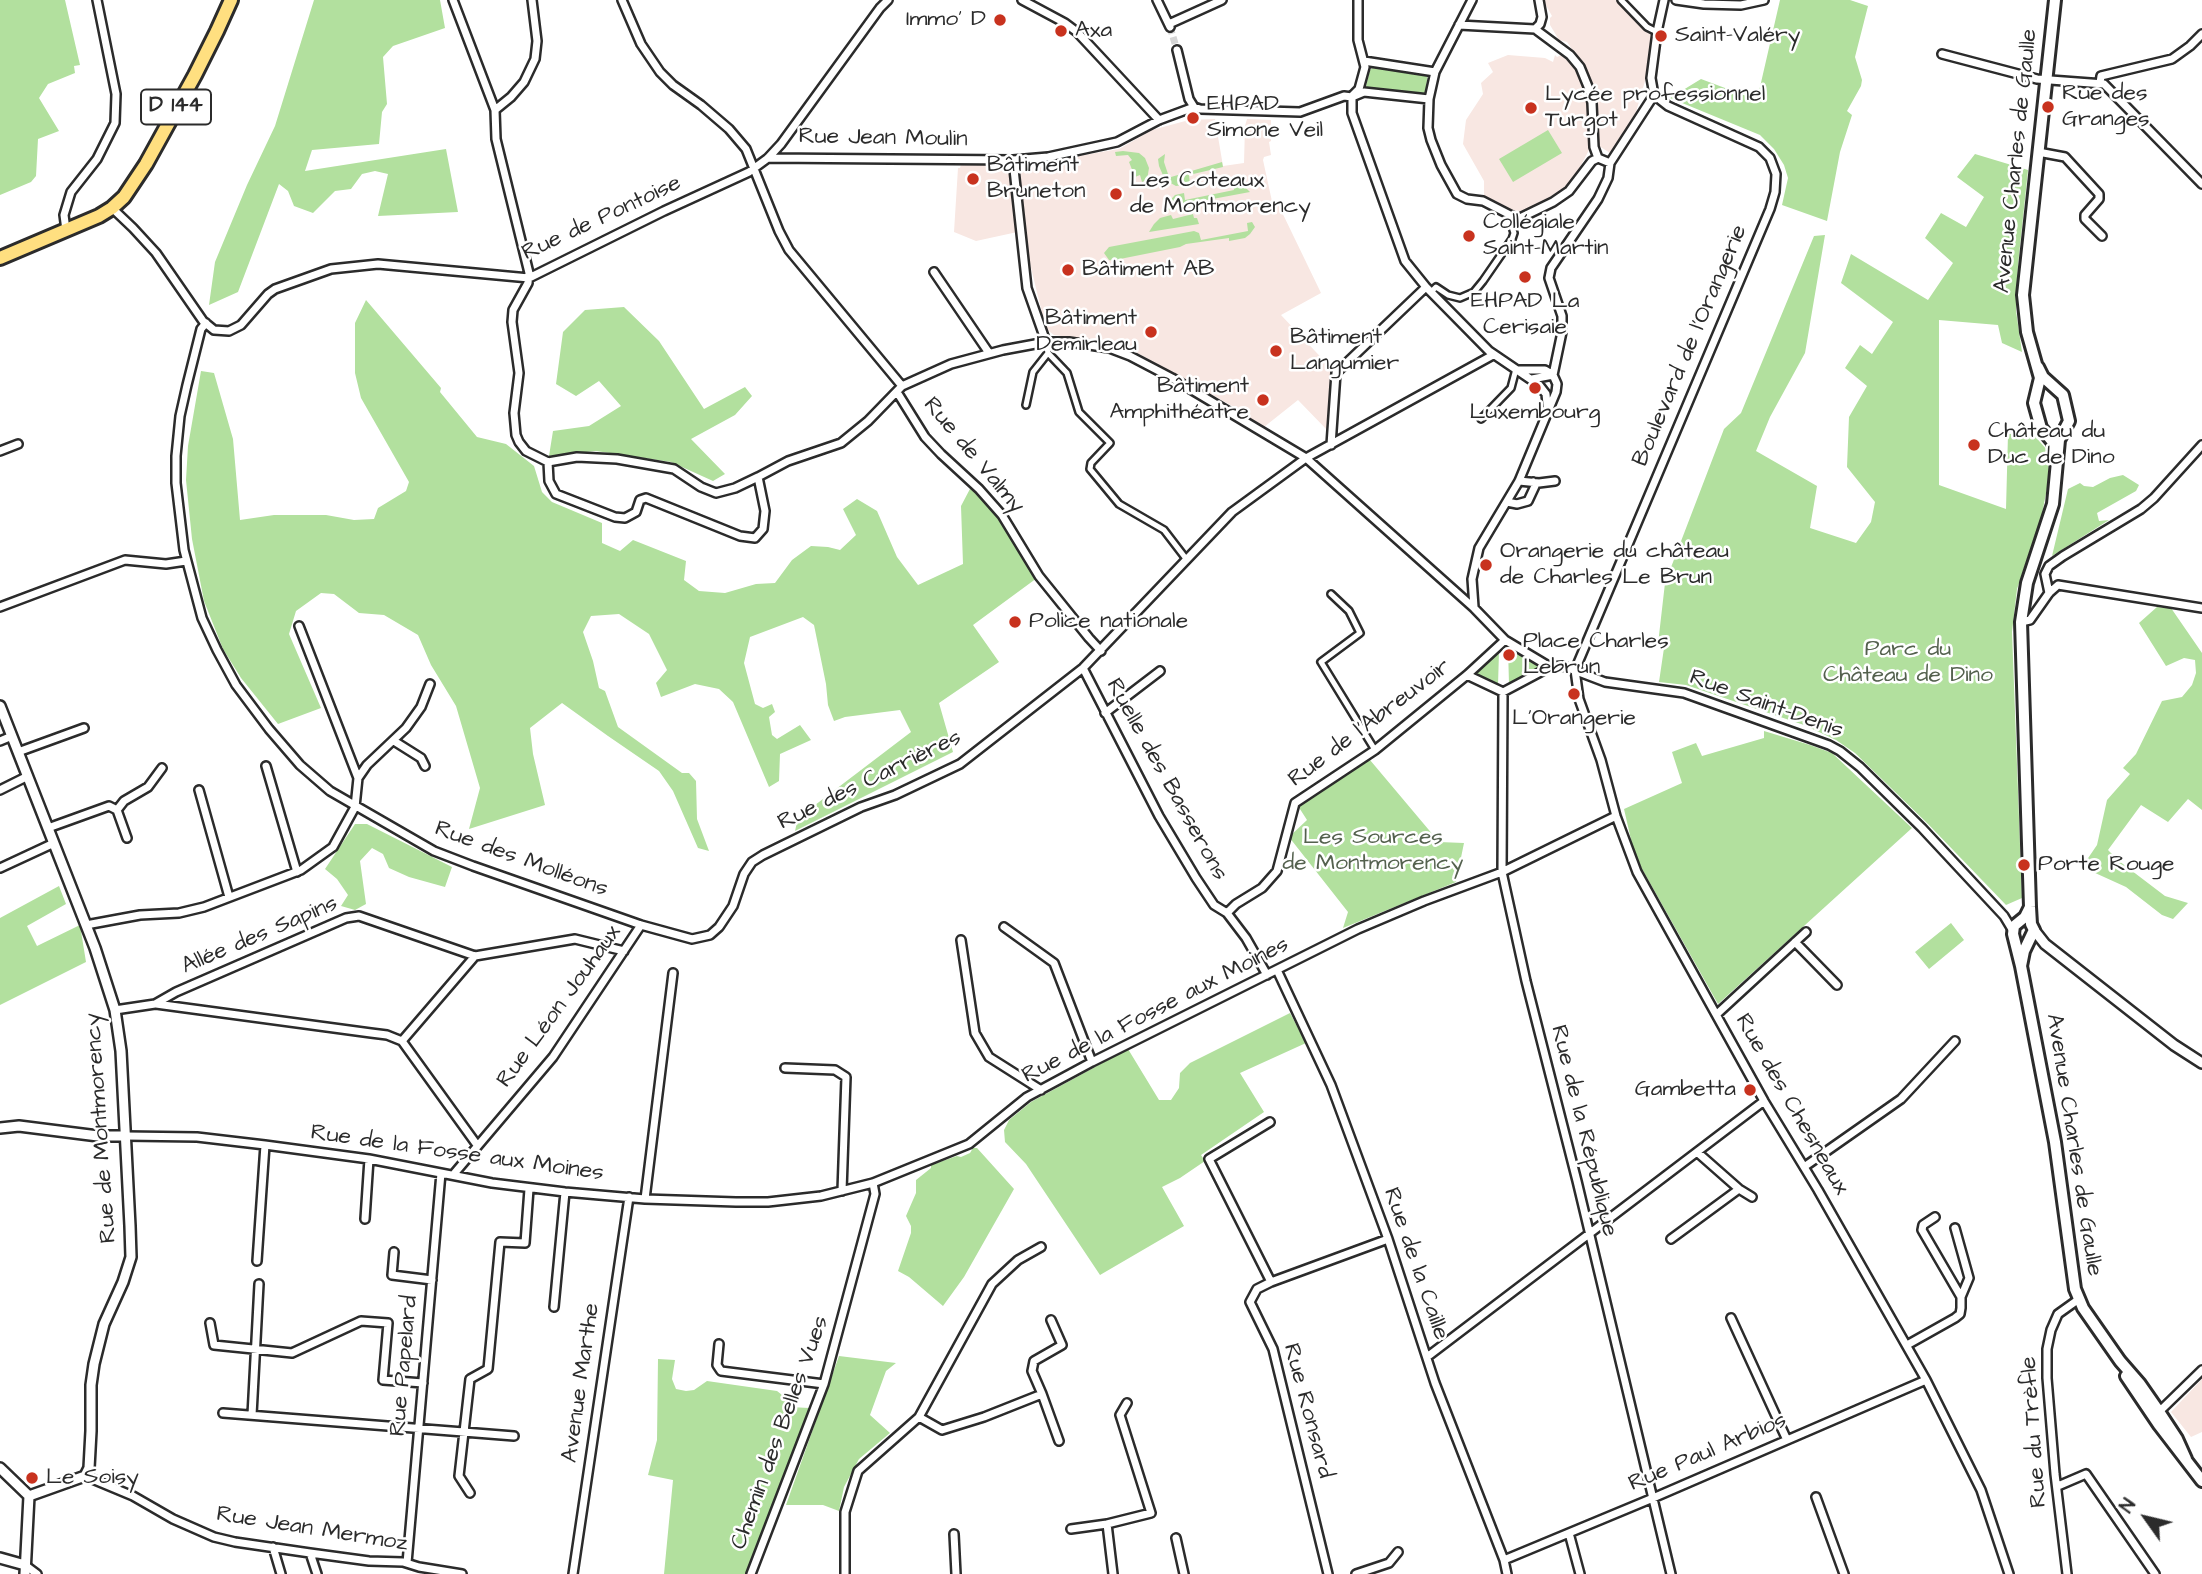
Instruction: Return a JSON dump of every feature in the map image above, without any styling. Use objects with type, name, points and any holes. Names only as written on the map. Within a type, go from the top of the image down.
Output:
[{"type":"main road","name":"D 144","points":[[0,258],[112,208],[124,197],[146,164],[210,47],[231,0]]},
{"type":"main road","name":"Avenue Charles de Gaulle","points":[[2055,0],[2023,295],[2027,332],[2040,378],[2034,403],[2040,426],[2055,444],[2058,456]]},
{"type":"main road","name":"Avenue Charles de Gaulle","points":[[2038,367],[2043,377],[2061,391],[2069,417],[2068,426],[2059,440],[2053,504],[2027,583],[2021,622],[2030,907],[2024,931],[2021,966],[2055,1142],[2072,1270],[2079,1299],[2120,1361],[2140,1384],[2153,1410],[2177,1439],[2186,1459],[2202,1481]]},
{"type":"main road","points":[[2038,391],[2046,385],[2052,386]]},
{"type":"main road","points":[[2043,431],[2052,436],[2063,433]]},
{"type":"street","points":[[66,230],[64,215],[71,192],[97,159],[114,123],[116,94],[97,0]]},
{"type":"street","points":[[453,0],[495,110],[496,139],[528,278],[528,283],[513,310],[512,323],[519,373],[514,413],[516,435],[526,451],[548,463],[577,457],[617,459],[674,469],[716,494],[735,488],[788,461],[841,443],[900,389],[951,364],[989,353],[1046,342],[1069,342],[1108,348],[1172,378],[1306,458],[1474,608],[1505,640],[1550,667]]},
{"type":"street","points":[[495,110],[524,82],[536,59],[537,41],[532,0]]},
{"type":"street","name":"Rue de Valmy","points":[[622,0],[641,44],[654,63],[673,85],[729,129],[746,149],[782,239],[900,389],[925,437],[1002,515],[1040,576],[1101,651]]},
{"type":"street","name":"Rue de Pontoise","points":[[206,323],[215,330],[229,331],[242,325],[275,289],[331,269],[350,266],[378,264],[528,278],[753,169],[768,158],[864,28],[888,0]]},
{"type":"street","points":[[1024,0],[1077,32],[1159,120]]},
{"type":"street","points":[[1157,0],[1170,26],[1222,0]]},
{"type":"street","points":[[1358,0],[1358,40],[1365,67],[1361,84],[1352,97],[1352,113],[1405,261],[1428,289],[1493,355],[1539,385],[1546,394],[1548,414]]},
{"type":"street","points":[[1472,0],[1435,72],[1429,99],[1428,128],[1431,140],[1457,194],[1466,199],[1483,201],[1518,219],[1569,191],[1592,161],[1598,158]]},
{"type":"street","points":[[1535,29],[1542,17],[1539,0]]},
{"type":"street","points":[[1620,0],[1647,27],[1657,32]]},
{"type":"street","points":[[1474,608],[1472,579],[1476,557],[1484,537],[1519,481],[1556,392],[1553,375],[1562,332],[1562,316],[1550,273],[1553,264],[1598,199],[1608,178],[1610,163],[1654,95],[1651,78],[1664,0]]},
{"type":"street","points":[[1676,0],[1741,5],[1764,0]]},
{"type":"street","points":[[1459,25],[1535,29],[1570,55],[1580,67],[1592,103],[1594,147],[1598,158],[1610,163]]},
{"type":"street","points":[[2099,83],[2101,76],[2172,59],[2202,34]]},
{"type":"street","points":[[1177,50],[1189,99],[1194,107],[1300,112],[1344,96],[1352,97],[1364,92],[1429,99]]},
{"type":"street","points":[[1942,54],[2046,80],[2099,83],[2113,92],[2202,184]]},
{"type":"street","points":[[1364,61],[1435,72]]},
{"type":"street","name":"Boulevard de l'Orangerie","points":[[1575,670],[1775,192],[1776,174],[1770,158],[1759,147],[1668,106],[1654,95]]},
{"type":"street","name":"Rue Jean Moulin","points":[[768,158],[1013,160],[1048,157],[1108,144],[1194,107]]},
{"type":"street","points":[[786,136],[782,152],[790,158]]},
{"type":"street","points":[[2038,152],[2062,155],[2099,194],[2099,199],[2085,215],[2085,219],[2102,236]]},
{"type":"street","points":[[1013,160],[1027,288],[1048,353],[1067,373],[1079,412],[1111,443],[1091,463],[1090,470],[1119,504],[1164,530],[1187,560]]},
{"type":"street","points":[[112,208],[156,253],[206,323]]},
{"type":"street","points":[[1331,445],[1336,373],[1428,289],[1436,287],[1448,295],[1460,298],[1474,292],[1512,239],[1512,227]]},
{"type":"street","points":[[934,272],[989,353]]},
{"type":"street","name":"Rue des Molléons","points":[[206,323],[201,329],[180,416],[176,456],[177,493],[186,561],[202,618],[236,685],[300,765],[355,807],[434,850],[641,925]]},
{"type":"street","points":[[1026,405],[1033,372],[1048,353]]},
{"type":"street","name":"Rue des Carrières","points":[[641,925],[692,939],[710,935],[728,914],[744,874],[752,862],[860,807],[895,795],[960,764],[1083,668],[1232,512],[1306,458],[1493,355]]},
{"type":"street","points":[[1516,369],[1545,370],[1553,375]]},
{"type":"street","points":[[1481,419],[1511,388],[1516,369]]},
{"type":"street","points":[[1532,379],[1553,375]]},
{"type":"street","points":[[0,451],[18,444]]},
{"type":"street","points":[[2049,593],[2045,574],[2049,566],[2141,509],[2202,445]]},
{"type":"street","points":[[548,463],[549,481],[556,494],[615,517],[625,518],[636,512],[640,500],[646,498],[740,536],[755,538],[763,529],[765,511],[758,477]]},
{"type":"street","points":[[1519,481],[1556,481]]},
{"type":"street","points":[[1507,502],[1517,505],[1528,501],[1535,485],[1533,482]]},
{"type":"street","points":[[0,607],[125,560],[166,564],[186,561]]},
{"type":"street","points":[[2021,622],[2030,620],[2058,585],[2202,608]]},
{"type":"street","points":[[1331,594],[1349,611],[1360,633],[1321,662],[1374,750]]},
{"type":"street","points":[[86,925],[140,915],[179,913],[204,907],[297,872],[333,847],[355,807],[358,778],[299,626]]},
{"type":"street","name":"Rue de l'Abreuvoir","points":[[1227,913],[1262,888],[1277,871],[1295,803],[1374,750],[1467,675],[1505,640]]},
{"type":"street","points":[[1467,675],[1503,692],[1550,667],[1563,666],[1575,670]]},
{"type":"street","name":"Ruelle des Basserons","points":[[1083,668],[1159,816],[1196,878],[1214,905],[1227,913],[1246,938],[1267,975]]},
{"type":"street","name":"Rue des Chesneaux","points":[[1575,670],[1579,699],[1601,760],[1616,816],[1637,872],[1764,1101],[1926,1380],[1981,1490],[2009,1574]]},
{"type":"street","name":"Rue Saint-Denis","points":[[1575,670],[1605,682],[1684,693],[1815,738],[1840,751],[1922,828],[2004,916],[2024,931]]},
{"type":"street","points":[[1105,713],[1160,671]]},
{"type":"street","points":[[358,778],[367,765],[394,741],[421,707],[430,684]]},
{"type":"street","name":"Rue de la République","points":[[1503,692],[1502,872],[1526,981],[1671,1574]]},
{"type":"street","name":"Rue de Montmorency","points":[[0,706],[110,988],[120,1040],[131,1257],[99,1340],[91,1385],[91,1442],[89,1468],[85,1476]]},
{"type":"street","points":[[18,752],[84,728]]},
{"type":"street","points":[[0,741],[12,736]]},
{"type":"street","points":[[394,741],[421,758],[425,766]]},
{"type":"street","points":[[266,766],[297,872]]},
{"type":"street","points":[[117,810],[124,801],[148,787],[162,768]]},
{"type":"street","points":[[0,790],[28,776]]},
{"type":"street","points":[[199,790],[229,897]]},
{"type":"street","points":[[48,828],[109,806],[117,810],[127,838]]},
{"type":"street","name":"Rue de la Fosse aux Moines","points":[[126,1136],[197,1137],[265,1145],[369,1159],[529,1189],[645,1199],[768,1202],[821,1196],[873,1183],[969,1144],[1027,1097],[1092,1062],[1382,918],[1502,872],[1616,816]]},
{"type":"street","points":[[0,868],[54,843]]},
{"type":"street","name":"Allée des Sapins","points":[[115,1010],[155,1004],[176,992],[346,918],[359,916],[475,956],[575,939],[624,950]]},
{"type":"street","name":"Rue Léon Jouhaux","points":[[453,1175],[536,1080],[641,925]]},
{"type":"street","points":[[1004,927],[1054,963],[1092,1062]]},
{"type":"street","points":[[2024,931],[2045,944],[2174,1045],[2202,1063]]},
{"type":"street","points":[[1717,1014],[1806,932]]},
{"type":"street","points":[[961,940],[975,1033],[989,1057],[1041,1090]]},
{"type":"street","points":[[1796,942],[1838,985]]},
{"type":"street","points":[[402,1041],[475,956]]},
{"type":"street","name":"Rue de la Caille","points":[[1276,970],[1331,1085],[1388,1239],[1426,1357],[1507,1574]]},
{"type":"street","points":[[645,1199],[673,973]]},
{"type":"street","points":[[155,1004],[387,1035],[402,1041],[477,1145]]},
{"type":"street","points":[[1804,1167],[1901,1099],[1955,1041]]},
{"type":"street","points":[[785,1068],[835,1070],[846,1077],[842,1191]]},
{"type":"street","points":[[1426,1357],[1764,1101]]},
{"type":"street","points":[[1270,1122],[1209,1159],[1271,1282],[1388,1239]]},
{"type":"street","points":[[0,1128],[19,1126],[98,1136],[126,1136]]},
{"type":"street","points":[[257,1261],[265,1145]]},
{"type":"street","points":[[1697,1152],[1752,1197]]},
{"type":"street","points":[[365,1219],[369,1159]]},
{"type":"street","name":"Rue Papelard","points":[[407,1563],[441,1172]]},
{"type":"street","name":"Chemin des Belles Vues","points":[[751,1574],[824,1384],[875,1194],[873,1183]]},
{"type":"street","points":[[470,1493],[459,1476],[470,1379],[488,1369],[500,1242],[524,1243],[529,1189]]},
{"type":"street","points":[[1671,1239],[1739,1189]]},
{"type":"street","points":[[554,1307],[565,1192]]},
{"type":"street","name":"Avenue Marthe","points":[[573,1574],[629,1197]]},
{"type":"street","points":[[1934,1217],[1923,1224],[1922,1230],[1961,1297]]},
{"type":"street","points":[[1907,1345],[1960,1314],[1961,1297],[1969,1278],[1955,1228]]},
{"type":"street","points":[[845,1574],[845,1512],[858,1471],[919,1417],[992,1284],[1018,1260],[1041,1247]]},
{"type":"street","points":[[394,1252],[392,1275],[432,1280]]},
{"type":"street","name":"Rue Ronsard","points":[[1271,1282],[1256,1289],[1250,1302],[1273,1349],[1328,1574]]},
{"type":"street","points":[[252,1415],[258,1284]]},
{"type":"street","name":"Rue du Trèfle","points":[[2067,1574],[2047,1378],[2048,1342],[2058,1314],[2079,1299]]},
{"type":"street","points":[[1731,1318],[1787,1440]]},
{"type":"street","points":[[1051,1320],[1062,1345],[1034,1360],[1032,1371],[1059,1441]]},
{"type":"street","points":[[210,1324],[214,1345],[292,1353],[361,1321],[388,1323],[383,1380],[423,1383]]},
{"type":"street","points":[[719,1344],[717,1365],[721,1371],[824,1384]]},
{"type":"street","points":[[2153,1410],[2202,1370]]},
{"type":"street","name":"Rue Paul Arbios","points":[[1504,1560],[1926,1380]]},
{"type":"street","points":[[919,1417],[942,1430],[1042,1394]]},
{"type":"street","points":[[1071,1529],[1107,1524],[1151,1513],[1120,1415],[1127,1403]]},
{"type":"street","points":[[223,1413],[514,1436]]},
{"type":"street","points":[[0,1468],[29,1496],[25,1570]]},
{"type":"street","points":[[2058,1486],[2087,1474],[2155,1574]]},
{"type":"street","points":[[29,1496],[85,1476]]},
{"type":"street","name":"Rue Jean Mermoz","points":[[85,1476],[133,1496],[200,1532],[235,1542],[407,1563],[462,1574]]},
{"type":"street","points":[[1816,1497],[1844,1574]]},
{"type":"street","points":[[1107,1524],[1113,1574]]},
{"type":"street","points":[[1569,1533],[1580,1574]]},
{"type":"street","points":[[954,1534],[956,1574]]},
{"type":"street","points":[[1176,1538],[1184,1574]]},
{"type":"street","points":[[273,1547],[281,1574]]},
{"type":"street","points":[[1356,1574],[1389,1563],[1398,1552]]},
{"type":"street","points":[[310,1553],[317,1574]]},
{"type":"street","points":[[0,1558],[37,1574]]},
{"type":"shaded area","name":"Lycée professionnel Turgot","points":[[1543,0],[1616,0],[1652,36],[1645,81],[1636,112],[1610,153],[1596,144],[1597,103],[1586,74],[1581,76],[1589,104],[1590,148],[1577,173],[1566,186],[1540,204],[1520,213],[1484,198],[1484,181],[1463,144],[1466,120],[1483,94],[1481,83],[1493,72],[1488,63],[1508,55],[1545,58],[1553,62],[1555,55],[1557,57],[1563,54],[1577,69],[1584,67],[1567,42],[1559,40],[1550,25],[1552,16]]},
{"type":"shaded area","points":[[1215,119],[1223,166],[1244,163],[1247,119],[1271,120],[1271,155],[1263,160],[1273,206],[1278,204],[1321,293],[1281,315],[1332,369],[1328,431],[1298,400],[1259,431],[1239,419],[1241,411],[1141,355],[1113,343],[1054,335],[1046,329],[1022,231],[976,241],[954,232],[958,168],[961,164],[1008,161],[1018,165],[1020,162],[1054,160],[1119,149],[1152,130],[1189,120]]},
{"type":"shaded area","points":[[2202,1379],[2202,1432],[2191,1437],[2171,1412]]},
{"type":"green space","points":[[0,0],[65,0],[80,65],[74,66],[75,73],[48,84],[39,98],[59,131],[38,139],[36,176],[31,182],[0,195]]},
{"type":"green space","points":[[314,0],[440,0],[445,28],[393,46],[383,57],[387,104],[382,112],[379,144],[312,150],[305,171],[446,149],[458,212],[378,216],[388,174],[375,171],[362,174],[351,189],[335,191],[313,213],[294,206],[288,191],[279,184],[238,292],[209,305],[215,262],[275,126]]},
{"type":"green space","points":[[1780,0],[1850,0],[1868,6],[1855,57],[1862,80],[1861,86],[1847,111],[1852,115],[1840,152],[1827,221],[1782,205],[1788,178],[1784,165],[1774,149],[1760,135],[1670,98],[1701,79],[1757,100]]},
{"type":"green space","points":[[1375,66],[1428,73],[1425,96],[1368,89],[1366,86],[1370,70]]},
{"type":"green space","points":[[1548,130],[1562,153],[1513,182],[1499,159]]},
{"type":"green space","points":[[1115,152],[1139,153],[1145,158],[1149,168],[1147,180],[1142,182],[1140,175],[1135,177],[1129,162],[1132,160],[1128,155],[1116,156]]},
{"type":"green space","points":[[1165,154],[1164,162],[1171,177],[1222,162],[1223,167],[1189,175],[1190,184],[1176,186],[1165,180],[1159,166],[1158,159]]},
{"type":"green space","name":"Parc du Château de Dino","points":[[1975,154],[2028,170],[2016,311],[2022,352],[2002,343],[1998,325],[1939,320],[1939,485],[2006,509],[2008,434],[2032,433],[2048,451],[2049,478],[2042,514],[2017,589],[2012,632],[2022,898],[2006,905],[1855,753],[1836,740],[1804,725],[1686,685],[1659,682],[1664,648],[1658,644],[1665,583],[1724,429],[1741,413],[1814,236],[1825,235],[1805,353],[1770,417],[1756,451],[1817,486],[1810,528],[1856,543],[1871,522],[1875,502],[1847,467],[1849,417],[1867,386],[1845,368],[1860,345],[1872,354],[1893,322],[1841,283],[1851,254],[1928,300],[1953,263],[1925,238],[1941,213],[1966,227],[1984,197],[1957,177]]},
{"type":"green space","points":[[1233,183],[1243,185],[1250,192],[1163,211],[1175,195],[1184,193],[1185,200],[1234,190]]},
{"type":"green space","points":[[1193,214],[1199,224],[1149,232],[1160,218],[1171,215],[1173,219]]},
{"type":"green space","points":[[1252,222],[1255,227],[1245,238],[1186,244],[1120,259],[1120,262],[1109,260],[1104,253],[1109,247],[1194,231],[1199,233],[1201,240],[1248,231],[1247,223]]},
{"type":"green space","points":[[366,300],[441,388],[440,392],[477,437],[506,444],[534,466],[542,492],[552,502],[602,523],[602,543],[620,551],[633,540],[686,561],[684,580],[699,591],[725,593],[756,584],[775,583],[792,560],[811,546],[840,550],[856,535],[843,509],[857,499],[877,511],[897,557],[918,585],[963,564],[961,506],[971,487],[995,514],[1037,578],[973,625],[999,662],[939,703],[953,752],[795,831],[798,818],[911,732],[900,710],[845,717],[834,721],[828,705],[814,625],[803,617],[750,637],[744,663],[755,704],[763,708],[772,704],[775,712],[769,717],[772,735],[777,739],[800,725],[811,740],[780,754],[779,781],[769,787],[733,702],[719,689],[695,684],[661,697],[656,683],[667,670],[649,634],[619,614],[591,616],[583,632],[599,688],[605,691],[618,727],[682,773],[689,773],[696,781],[697,819],[709,851],[698,848],[673,791],[659,771],[562,703],[530,728],[545,805],[469,829],[480,788],[456,706],[431,665],[418,635],[384,615],[359,613],[334,594],[321,593],[296,611],[289,634],[321,708],[278,724],[241,678],[223,649],[204,601],[192,539],[186,480],[188,446],[201,371],[214,373],[233,439],[240,520],[274,515],[374,519],[378,508],[406,491],[409,482],[361,398],[355,373],[355,323]]},
{"type":"green space","points":[[624,307],[659,341],[704,409],[745,387],[752,396],[735,415],[691,439],[725,474],[713,481],[671,462],[596,451],[549,456],[553,431],[589,426],[621,406],[599,381],[576,396],[556,384],[563,332],[585,310]]},
{"type":"green space","points":[[2123,475],[2139,485],[2136,491],[2097,513],[2099,521],[2109,520],[2052,556],[2068,489],[2080,483],[2093,487]]},
{"type":"green space","points":[[2157,607],[2171,608],[2202,653],[2202,810],[2188,799],[2168,822],[2141,805],[2108,850],[2165,896],[2188,903],[2173,919],[2162,915],[2126,887],[2082,867],[2097,845],[2107,800],[2130,774],[2123,768],[2136,754],[2162,701],[2182,697],[2192,685],[2196,673],[2195,660],[2184,658],[2166,666],[2139,623]]},
{"type":"green space","points":[[1508,648],[1540,667],[1509,684]]},
{"type":"green space","points":[[1499,652],[1498,685],[1476,674]]},
{"type":"green space","points":[[1764,731],[1832,753],[1912,828],[1718,1004],[1641,867],[1632,844],[1624,809],[1682,783],[1672,752],[1696,743],[1702,756],[1764,738]]},
{"type":"green space","name":"Les Sources de Montmorency","points":[[1370,760],[1439,842],[1464,843],[1456,882],[1343,928],[1348,912],[1289,837],[1307,820],[1298,806],[1350,770]]},
{"type":"green space","points":[[355,824],[367,824],[452,867],[445,887],[389,868],[383,854],[372,848],[360,861],[366,904],[355,910],[341,906],[348,895],[337,879],[325,869]]},
{"type":"green space","points":[[59,886],[66,904],[27,926],[37,946],[80,925],[86,962],[0,1005],[0,918]]},
{"type":"green space","points":[[1951,923],[1964,940],[1929,969],[1915,952]]},
{"type":"green space","points":[[1290,1013],[1306,1043],[1240,1073],[1264,1112],[1201,1155],[1205,1161],[1162,1187],[1184,1226],[1100,1275],[1026,1164],[1005,1142],[1004,1130],[1009,1120],[1031,1102],[1128,1049],[1159,1100],[1171,1100],[1179,1088],[1180,1073],[1190,1063]]},
{"type":"green space","points":[[973,1148],[977,1148],[1014,1189],[964,1277],[943,1306],[898,1271],[911,1233],[906,1216],[916,1193],[916,1180],[931,1168],[931,1165],[961,1157],[970,1153]]},
{"type":"green space","points":[[839,1356],[896,1363],[886,1371],[870,1415],[890,1433],[859,1459],[844,1487],[839,1511],[823,1505],[786,1505]]},
{"type":"green space","points":[[658,1359],[675,1360],[672,1379],[676,1389],[694,1390],[707,1381],[777,1391],[786,1398],[790,1407],[809,1408],[746,1574],[664,1574],[673,1480],[648,1475],[657,1440]]},
{"type":"tunnel","points":[[1170,27],[1177,50]]},
{"type":"place","name":"Immo' D","points":[[1000,20]]},
{"type":"place","name":"Axa","points":[[1061,31]]},
{"type":"place","name":"Saint-Valéry","points":[[1661,36]]},
{"type":"place","name":"Rue des Granges","points":[[2048,107]]},
{"type":"place","name":"Lycée professionnel Turgot","points":[[1531,108]]},
{"type":"place","name":"EHPAD Simone Veil","points":[[1193,118]]},
{"type":"place","name":"Bâtiment Bruneton","points":[[973,179]]},
{"type":"place","name":"Les Coteaux de Montmorency","points":[[1116,194]]},
{"type":"place","name":"Collégiale Saint-Martin","points":[[1469,236]]},
{"type":"place","name":"Bâtiment AB","points":[[1068,270]]},
{"type":"place","name":"EHPAD La Cerisaie","points":[[1525,277]]},
{"type":"place","name":"Bâtiment Demirleau","points":[[1151,332]]},
{"type":"place","name":"Bâtiment Langumier","points":[[1276,351]]},
{"type":"place","name":"Luxembourg","points":[[1535,388]]},
{"type":"place","name":"Bâtiment Amphithéatre","points":[[1263,400]]},
{"type":"place","name":"Château du Duc de Dino","points":[[1974,445]]},
{"type":"place","name":"Orangerie du château de Charles Le Brun","points":[[1486,565]]},
{"type":"place","name":"Police nationale","points":[[1015,622]]},
{"type":"place","name":"Place Charles Lebrun","points":[[1509,655]]},
{"type":"place","name":"L'Orangerie","points":[[1574,694]]},
{"type":"place","name":"Porte Rouge","points":[[2024,865]]},
{"type":"place","name":"Gambetta","points":[[1750,1090]]},
{"type":"place","name":"Le Soisy","points":[[32,1478]]}]
